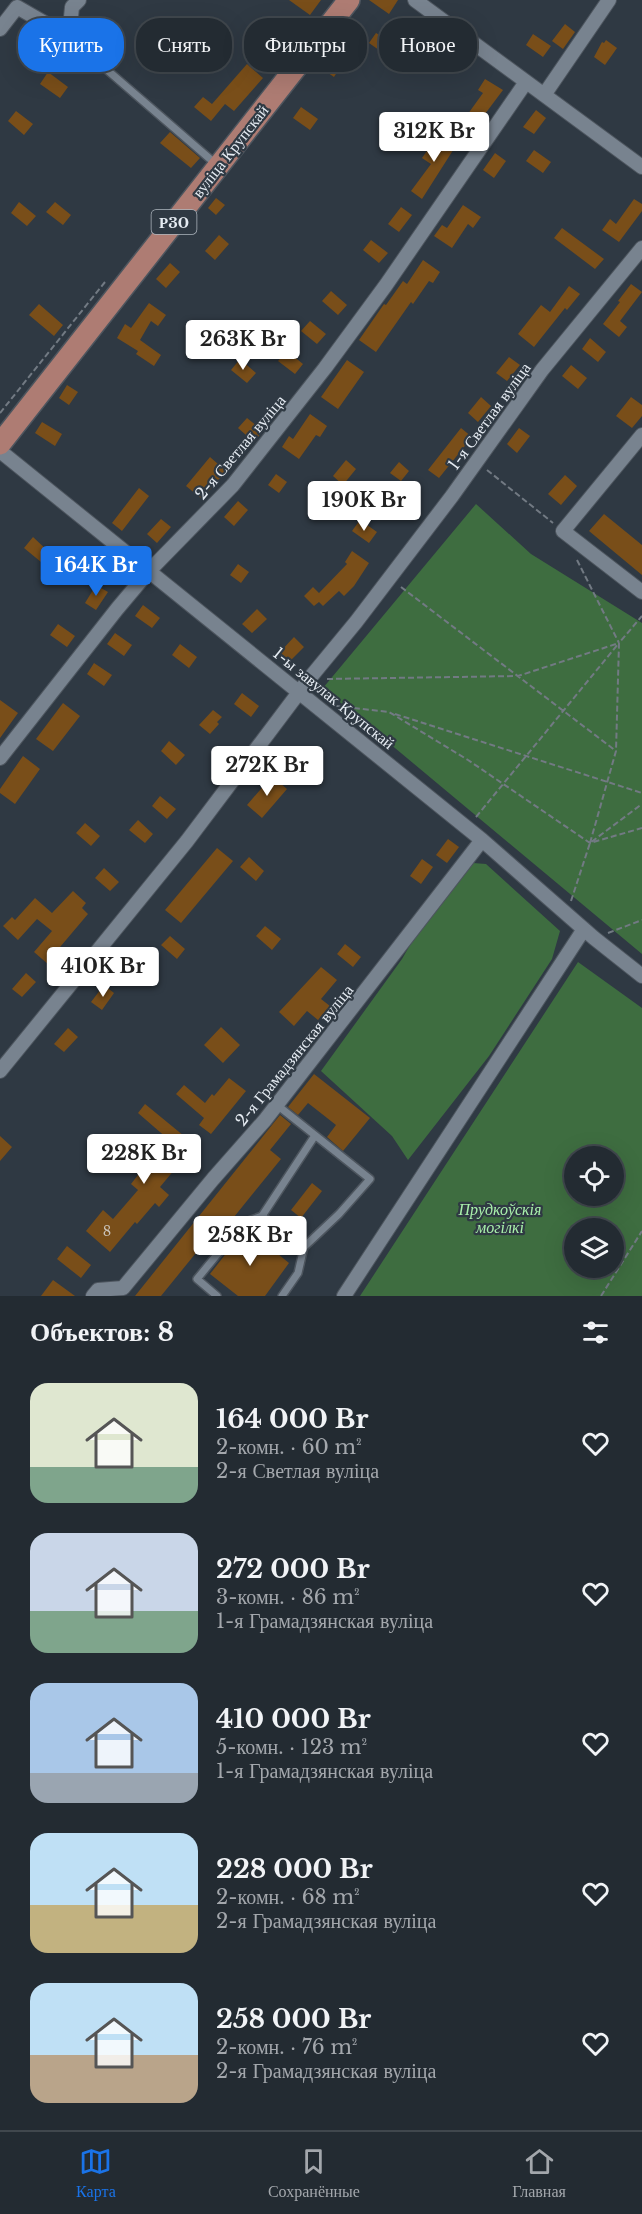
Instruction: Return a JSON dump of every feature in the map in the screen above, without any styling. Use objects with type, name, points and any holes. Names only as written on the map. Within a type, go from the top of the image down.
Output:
[{"type":"main road","name":"вуліца Крупскай","points":[[0,444],[349,0]]},
{"type":"street","points":[[71,18],[72,7],[79,0]]},
{"type":"street","points":[[414,0],[642,167]]},
{"type":"street","points":[[544,95],[609,0]]},
{"type":"street","points":[[0,29],[22,4],[42,18]]},
{"type":"street","name":"2-я Светлая вуліца","points":[[0,758],[149,571],[233,484],[326,368],[526,82]]},
{"type":"street","name":"1-я Светлая вуліца","points":[[0,1071],[187,841],[309,679],[356,622],[452,496],[542,370],[642,248]]},
{"type":"street","points":[[642,435],[563,531],[642,592]]},
{"type":"street","name":"1-ы завулак Крупскай","points":[[0,451],[468,828],[589,934],[642,976]]},
{"type":"street","name":"2-я Грамадзянская вуліца","points":[[93,1296],[98,1290],[123,1288],[277,1105],[482,840]]},
{"type":"street","points":[[344,1296],[589,934]]},
{"type":"lane","points":[[110,72],[219,166]]},
{"type":"lane","points":[[277,1105],[314,1137],[370,1179],[339,1214],[304,1247],[298,1273],[282,1296]]},
{"type":"lane","points":[[217,1296],[197,1279],[243,1223],[262,1216],[314,1137]]},
{"type":"lane","points":[[262,1216],[304,1247]]},
{"type":"path","points":[[0,413],[110,275]]},
{"type":"path","points":[[476,462],[563,531],[619,643],[616,751],[567,914]]},
{"type":"path","points":[[389,578],[616,751]]},
{"type":"path","points":[[468,828],[642,616]]},
{"type":"path","points":[[309,679],[518,676],[619,643]]},
{"type":"path","points":[[316,704],[389,712],[642,793]]},
{"type":"path","points":[[389,712],[468,760],[590,843]]},
{"type":"path","points":[[590,843],[642,804]]},
{"type":"path","points":[[590,843],[642,828]]},
{"type":"path","points":[[589,934],[642,920]]},
{"type":"path","points":[[601,1296],[642,1232]]},
{"type":"green space","points":[[476,504],[531,554],[642,623],[642,954],[323,688]]},
{"type":"green space","points":[[473,863],[486,864],[560,931],[552,959],[489,1056],[408,1160],[392,1136],[321,1071],[402,959],[418,931]]},
{"type":"green space","name":"Прудкоўскія могілкі","points":[[578,962],[642,1008],[642,1296],[360,1296]]},
{"type":"building","points":[[289,0],[321,0],[310,15]]},
{"type":"building","points":[[369,0],[398,0],[389,14]]},
{"type":"building","points":[[565,24],[575,32],[563,49],[552,41]]},
{"type":"building","points":[[376,33],[379,35],[379,50],[369,43]]},
{"type":"building","points":[[533,34],[551,46],[543,57],[526,45]]},
{"type":"building","points":[[606,40],[617,48],[605,65],[594,57],[602,42]]},
{"type":"building","points":[[244,67],[244,72],[256,72],[263,78],[234,111],[225,104],[211,121],[194,107],[203,97],[212,104]]},
{"type":"building","points":[[48,72],[68,87],[60,98],[40,84]]},
{"type":"building","points":[[327,72],[337,72],[334,77]]},
{"type":"building","points":[[485,79],[503,90],[476,126],[465,118],[483,93],[478,90]]},
{"type":"building","points":[[301,107],[318,119],[310,130],[293,118]]},
{"type":"building","points":[[536,110],[546,118],[534,134],[523,127]]},
{"type":"building","points":[[16,111],[33,124],[24,135],[8,121]]},
{"type":"building","points":[[170,132],[200,158],[191,168],[160,143]]},
{"type":"building","points":[[440,132],[457,144],[422,199],[411,191],[431,164],[422,158]]},
{"type":"building","points":[[534,150],[551,162],[543,173],[526,161]]},
{"type":"building","points":[[495,153],[506,161],[494,178],[483,170]]},
{"type":"building","points":[[216,198],[225,205],[216,215],[208,208]]},
{"type":"building","points":[[634,199],[642,204],[642,211],[619,242],[602,230],[610,219],[616,224]]},
{"type":"building","points":[[19,202],[36,216],[27,226],[11,213]]},
{"type":"building","points":[[55,202],[71,215],[63,225],[46,212]]},
{"type":"building","points":[[463,205],[481,217],[473,228],[468,224],[452,248],[434,236],[442,225],[447,228]]},
{"type":"building","points":[[401,207],[412,215],[399,232],[388,224]]},
{"type":"building","points":[[562,228],[604,259],[595,269],[554,238]]},
{"type":"building","points":[[219,235],[229,244],[215,260],[205,251]]},
{"type":"building","points":[[371,240],[388,253],[379,263],[363,250]]},
{"type":"building","points":[[423,260],[440,272],[433,283],[429,281],[413,304],[411,302],[376,352],[359,340],[384,304],[386,305],[403,281],[407,284]]},
{"type":"building","points":[[170,263],[180,272],[166,288],[156,279]]},
{"type":"building","points":[[631,284],[642,292],[620,321],[627,327],[619,337],[603,324]]},
{"type":"building","points":[[569,286],[580,294],[567,310],[565,308],[534,347],[518,334],[541,305],[550,312]]},
{"type":"building","points":[[331,291],[347,305],[338,315],[322,301]]},
{"type":"building","points":[[149,303],[166,315],[158,326],[151,321],[140,340],[161,355],[154,366],[136,354],[138,351],[117,338],[125,324],[131,328]]},
{"type":"building","points":[[39,304],[63,325],[54,336],[29,315]]},
{"type":"building","points":[[310,321],[326,334],[317,344],[301,331]]},
{"type":"building","points":[[590,338],[606,352],[598,362],[582,349]]},
{"type":"building","points":[[287,351],[303,364],[295,374],[278,361]]},
{"type":"building","points":[[509,357],[520,365],[507,381],[496,373]]},
{"type":"building","points":[[240,359],[256,373],[247,383],[231,370]]},
{"type":"building","points":[[347,360],[364,372],[338,409],[321,397]]},
{"type":"building","points":[[571,365],[587,378],[578,389],[562,376]]},
{"type":"building","points":[[67,385],[78,392],[69,405],[59,398]]},
{"type":"building","points":[[481,397],[491,406],[478,422],[468,413]]},
{"type":"building","points":[[631,397],[642,405],[642,416],[632,428],[616,416]]},
{"type":"building","points":[[310,414],[327,426],[320,437],[316,435],[299,459],[282,447],[289,436],[293,439]]},
{"type":"building","points":[[247,418],[263,431],[254,442],[238,428]]},
{"type":"building","points":[[42,422],[62,434],[55,446],[35,433]]},
{"type":"building","points":[[461,428],[472,437],[439,478],[428,470]]},
{"type":"building","points":[[519,428],[530,436],[517,453],[507,444]]},
{"type":"building","points":[[210,457],[226,471],[202,499],[186,486]]},
{"type":"building","points":[[346,460],[356,469],[343,485],[333,476]]},
{"type":"building","points":[[399,462],[409,471],[401,481],[390,473]]},
{"type":"building","points":[[276,474],[287,482],[279,493],[268,485]]},
{"type":"building","points":[[565,475],[577,486],[561,505],[548,494]]},
{"type":"building","points":[[139,488],[149,496],[122,531],[112,523]]},
{"type":"building","points":[[397,496],[414,507],[406,519],[389,507]]},
{"type":"building","points":[[238,501],[248,510],[234,526],[224,517]]},
{"type":"building","points":[[604,514],[642,545],[642,575],[589,531]]},
{"type":"building","points":[[161,519],[171,527],[157,543],[147,534]]},
{"type":"building","points":[[360,520],[377,532],[369,543],[352,531]]},
{"type":"building","points":[[33,537],[49,552],[41,562],[24,548]]},
{"type":"building","points":[[352,551],[369,563],[354,586],[344,596],[339,591],[323,606],[319,602],[314,606],[304,596],[313,587],[319,593],[347,564],[345,562]]},
{"type":"building","points":[[73,557],[89,571],[81,581],[65,568]]},
{"type":"building","points":[[238,564],[249,572],[241,583],[230,575]]},
{"type":"building","points":[[96,585],[108,592],[96,610],[85,603]]},
{"type":"building","points":[[143,605],[160,618],[152,628],[135,616]]},
{"type":"building","points":[[257,609],[267,619],[252,633],[242,624]]},
{"type":"building","points":[[58,624],[75,636],[67,647],[50,635]]},
{"type":"building","points":[[115,633],[132,645],[124,656],[107,644]]},
{"type":"building","points":[[294,637],[304,647],[289,662],[280,652]]},
{"type":"building","points":[[180,644],[197,657],[189,668],[172,655]]},
{"type":"building","points":[[94,663],[112,675],[104,686],[87,674]]},
{"type":"building","points":[[242,693],[259,706],[251,717],[234,704]]},
{"type":"building","points":[[0,700],[18,713],[0,738]]},
{"type":"building","points":[[63,703],[80,716],[53,751],[36,739]]},
{"type":"building","points":[[213,710],[222,717],[210,734],[199,725]]},
{"type":"building","points":[[169,741],[185,755],[176,765],[161,751]]},
{"type":"building","points":[[305,754],[321,767],[313,777],[297,765]]},
{"type":"building","points":[[23,756],[40,769],[15,804],[0,793],[0,789]]},
{"type":"building","points":[[272,776],[287,789],[262,818],[247,805]]},
{"type":"building","points":[[160,796],[176,809],[167,819],[152,806]]},
{"type":"building","points":[[138,820],[153,834],[145,843],[129,830]]},
{"type":"building","points":[[85,823],[100,836],[91,846],[76,833]]},
{"type":"building","points":[[448,839],[459,847],[447,863],[436,855]]},
{"type":"building","points":[[217,848],[233,861],[181,923],[165,910]]},
{"type":"building","points":[[249,857],[264,871],[256,881],[240,867]]},
{"type":"building","points":[[422,859],[433,867],[421,884],[410,876]]},
{"type":"building","points":[[104,868],[119,882],[110,891],[95,878]]},
{"type":"building","points":[[73,891],[86,903],[82,908],[88,914],[55,953],[58,955],[49,965],[34,952],[52,931],[37,919],[18,940],[3,926],[12,917],[15,920],[35,898],[52,913]]},
{"type":"building","points":[[265,926],[281,939],[272,950],[256,936]]},
{"type":"building","points":[[170,936],[185,949],[177,959],[161,945]]},
{"type":"building","points":[[345,944],[361,957],[353,967],[337,954]]},
{"type":"building","points":[[321,967],[337,980],[321,999],[330,1006],[318,1020],[307,1011],[294,1026],[279,1012]]},
{"type":"building","points":[[26,973],[36,982],[22,997],[12,989]]},
{"type":"building","points":[[104,985],[114,993],[102,1010],[91,1002]]},
{"type":"building","points":[[221,1027],[240,1045],[223,1063],[204,1045]]},
{"type":"building","points":[[68,1028],[78,1037],[64,1052],[54,1044]]},
{"type":"building","points":[[314,1074],[370,1118],[343,1151],[327,1137],[336,1125],[308,1103],[298,1115],[288,1107]]},
{"type":"building","points":[[229,1078],[246,1091],[211,1134],[199,1125],[204,1118],[176,1094],[184,1085],[205,1103]]},
{"type":"building","points":[[145,1104],[195,1145],[160,1187],[169,1195],[159,1207],[155,1203],[137,1224],[135,1222],[110,1252],[86,1231],[103,1210],[113,1219],[138,1190],[131,1184],[141,1171],[144,1174],[166,1148],[162,1146],[168,1139],[138,1113]]},
{"type":"building","points":[[280,1115],[291,1124],[270,1150],[281,1159],[234,1217],[238,1221],[227,1234],[217,1227],[161,1296],[135,1296]]},
{"type":"building","points":[[0,1136],[12,1147],[0,1161]]},
{"type":"building","points":[[312,1183],[322,1191],[301,1218],[291,1210]]},
{"type":"building","points":[[246,1228],[289,1263],[265,1296],[238,1296],[210,1274]]},
{"type":"building","points":[[67,1246],[91,1265],[81,1278],[57,1259]]},
{"type":"building","points":[[53,1280],[75,1296],[41,1296]]}]
